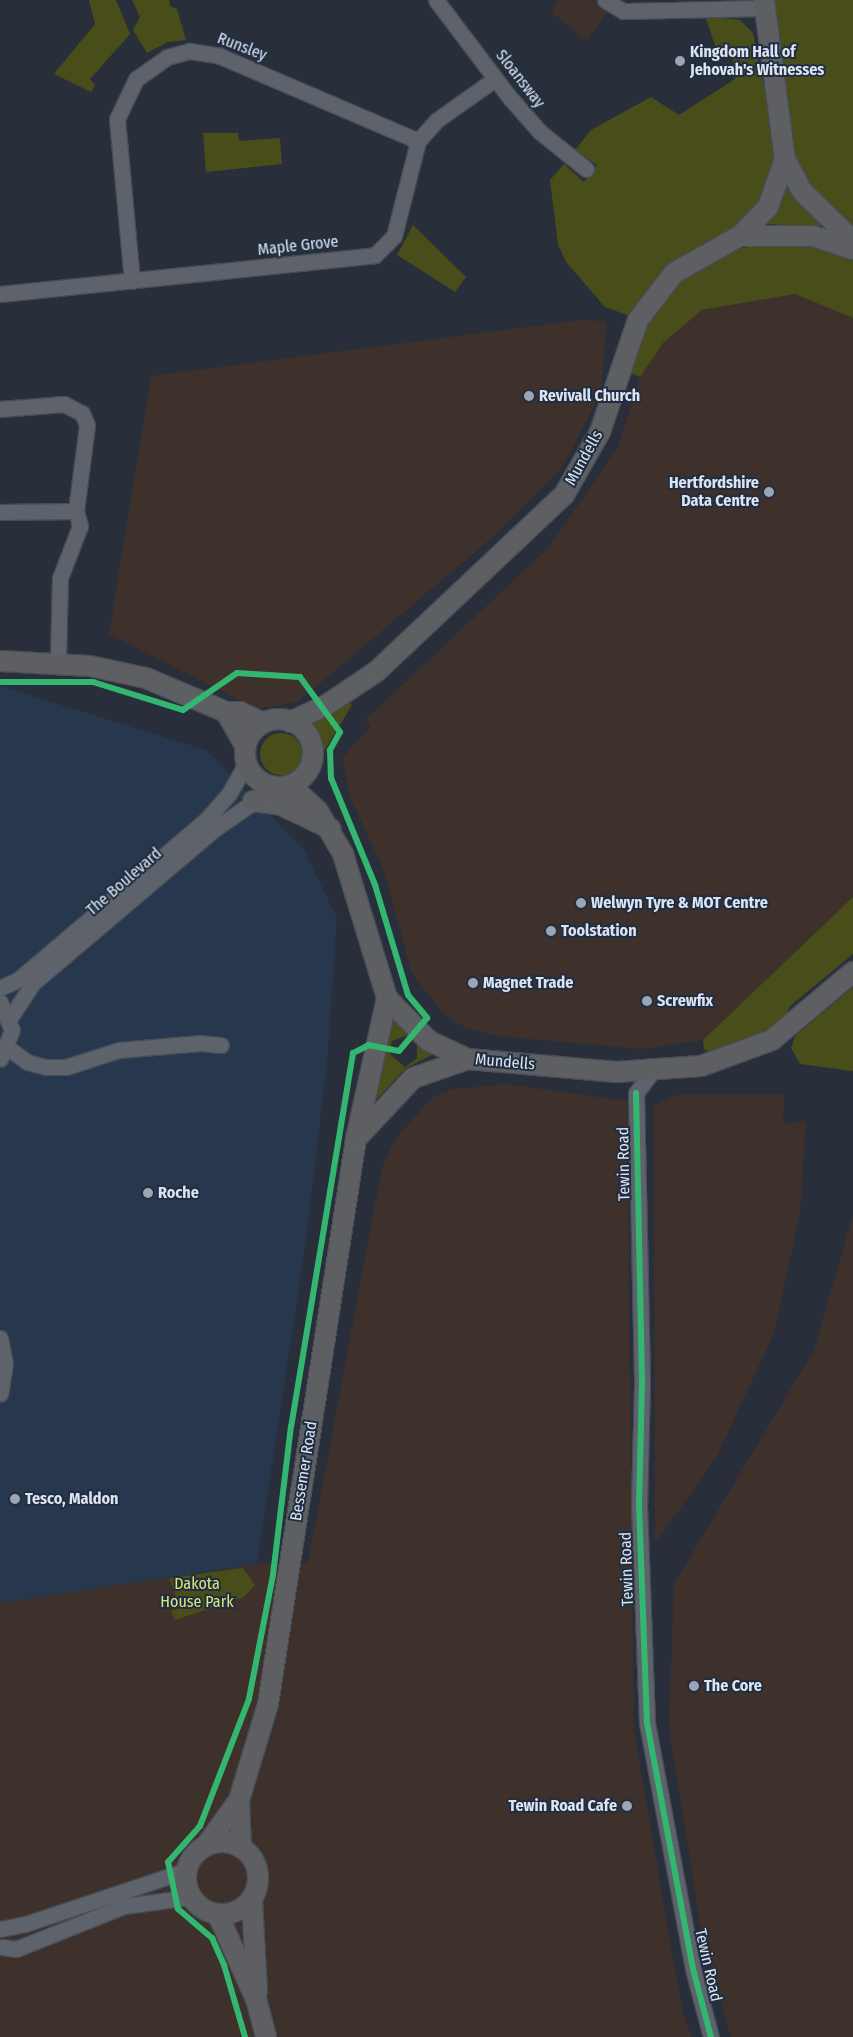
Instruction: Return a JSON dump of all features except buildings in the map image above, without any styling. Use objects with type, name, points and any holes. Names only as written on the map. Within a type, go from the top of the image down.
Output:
[{"type":"main road","points":[[765,4],[785,160],[802,191],[853,241]]},
{"type":"main road","points":[[740,236],[768,207],[785,160]]},
{"type":"main road","name":"Mundells","points":[[290,722],[325,706],[376,670],[564,494],[600,432],[628,343],[652,297],[674,274],[740,236],[813,236],[853,249]]},
{"type":"main road","points":[[0,661],[58,662],[146,678],[226,712],[240,712],[264,723],[290,722],[303,729],[313,753],[308,771],[282,786],[256,779],[226,712]]},
{"type":"main road","points":[[246,755],[250,735],[264,723]]},
{"type":"main road","name":"Mundells","points":[[282,786],[331,829],[356,887],[387,998],[424,1038],[468,1059],[616,1072],[652,1072],[710,1064],[762,1045],[794,1026],[853,972]]},
{"type":"main road","points":[[253,801],[281,805],[331,829]]},
{"type":"main road","name":"Bessemer Road","points":[[241,1847],[239,1800],[268,1704],[356,1139],[387,998]]},
{"type":"main road","points":[[356,1139],[413,1078],[468,1059]]},
{"type":"main road","name":"Bessemer Road","points":[[205,1846],[239,1800]]},
{"type":"main road","points":[[252,1900],[241,1910],[218,1915],[204,1910],[191,1898],[187,1870],[205,1846],[222,1842],[241,1847],[250,1855],[259,1874],[252,1900],[258,1982],[256,1999]]},
{"type":"main road","points":[[218,1915],[256,1999],[266,2037]]},
{"type":"street","name":"Sloansway","points":[[436,0],[495,79],[540,132],[586,169]]},
{"type":"street","points":[[606,0],[623,11],[765,4]]},
{"type":"street","name":"Runsley","points":[[132,281],[117,120],[136,79],[167,57],[190,51],[220,56],[418,141]]},
{"type":"street","name":"Maple Grove","points":[[0,294],[375,255],[394,236],[418,141],[437,120],[495,79]]},
{"type":"street","points":[[0,409],[64,404],[82,413],[87,425],[76,511],[80,526],[60,578],[58,662]]},
{"type":"street","points":[[0,512],[76,511]]},
{"type":"street","name":"The Boulevard","points":[[0,988],[19,980],[207,819],[229,794],[246,755]]},
{"type":"street","name":"The Boulevard","points":[[10,1018],[33,983],[216,828],[253,801],[282,786]]},
{"type":"street","points":[[0,1002],[10,1018],[4,1054],[27,1062],[59,1067],[119,1050],[201,1043],[221,1046]]},
{"type":"street","points":[[616,1072],[636,1093],[652,1072]]},
{"type":"street","name":"Tewin Road","points":[[636,1093],[642,1384],[639,1505],[647,1724],[693,1969],[712,2037]]},
{"type":"street","points":[[0,1338],[5,1364],[0,1394]]},
{"type":"street","points":[[0,1928],[25,1924],[187,1870]]},
{"type":"street","points":[[1,1948],[16,1949],[124,1906],[191,1898]]},
{"type":"shaded area","points":[[559,0],[597,0],[608,10],[587,41],[551,12]]},
{"type":"shaded area","points":[[795,294],[853,318],[853,897],[703,1040],[642,1049],[496,1036],[465,1027],[443,1014],[411,971],[384,871],[350,797],[342,758],[371,726],[365,720],[548,548],[617,449],[640,377],[663,343],[702,310]]},
{"type":"shaded area","points":[[581,320],[607,321],[601,393],[560,471],[494,536],[298,702],[257,709],[109,634],[151,376]]},
{"type":"shaded area","points":[[0,686],[206,750],[303,848],[337,918],[327,1062],[306,1240],[257,1564],[0,1603]]},
{"type":"shaded area","points":[[507,1084],[627,1101],[634,1731],[682,2010],[692,2037],[0,2037],[0,1603],[257,1564],[308,1563],[382,1167],[396,1138],[433,1097],[454,1089]]},
{"type":"shaded area","points":[[676,1095],[784,1095],[783,1124],[806,1121],[800,1213],[774,1333],[717,1456],[655,1544],[654,1105]]},
{"type":"shaded area","points":[[853,1215],[853,2037],[731,2037],[702,1936],[669,1726],[674,1584],[814,1350]]},
{"type":"green space","points":[[89,0],[116,0],[130,34],[90,79],[95,85],[91,92],[54,74],[95,24]]},
{"type":"green space","points":[[132,0],[169,0],[170,6],[177,9],[186,40],[168,42],[147,53],[133,30],[140,17]]},
{"type":"green space","points":[[772,0],[853,0],[853,231],[827,212],[792,157]]},
{"type":"green space","points":[[705,16],[740,20],[753,33],[777,153],[773,187],[743,223],[688,254],[661,277],[630,316],[605,307],[566,262],[558,244],[550,180],[564,164],[584,182],[597,165],[575,150],[591,130],[651,97],[679,115],[735,79],[732,57],[717,51]]},
{"type":"green space","points":[[203,133],[238,133],[239,141],[280,138],[282,164],[206,172]]},
{"type":"green space","points":[[787,187],[821,222],[820,227],[765,224]]},
{"type":"green space","points":[[413,225],[466,277],[455,292],[397,255]]},
{"type":"green space","points":[[788,241],[853,255],[853,318],[795,294],[702,310],[663,343],[640,377],[626,371],[648,317],[679,280],[729,250]]},
{"type":"green space","points":[[350,702],[352,705],[321,756],[311,724]]},
{"type":"green space","points":[[285,733],[293,736],[299,742],[302,754],[299,766],[293,772],[277,775],[269,772],[263,766],[260,750],[263,742],[269,736]]},
{"type":"green space","points":[[853,897],[853,954],[790,1006],[781,1026],[711,1054],[704,1049],[703,1040]]},
{"type":"green space","points":[[853,987],[853,1071],[800,1064],[791,1048],[795,1036]]},
{"type":"green space","points":[[393,1020],[434,1054],[406,1068],[372,1104]],"holes":[[[406,1036],[417,1045],[417,1058],[405,1067],[390,1054],[392,1041]]]},
{"type":"green space","name":"Dakota House Park","points":[[243,1568],[255,1585],[244,1597],[175,1620],[171,1611],[180,1608],[169,1578]]},
{"type":"cycle path","points":[[0,682],[93,682],[183,710],[237,673],[300,677],[340,732],[330,750],[331,778],[375,885],[408,995],[427,1018],[399,1051],[369,1045],[353,1053],[291,1426],[273,1575],[249,1699],[200,1826],[168,1862],[178,1909],[212,1938],[224,1965],[245,2037]]},
{"type":"cycle path","points":[[636,1093],[642,1384],[639,1505],[647,1723],[693,1969],[711,2037]]},
{"type":"place","name":"Kingdom Hall of Jehovah's Witnesses","points":[[680,61]]},
{"type":"place","name":"Revivall Church","points":[[529,396]]},
{"type":"place","name":"Hertfordshire Data Centre","points":[[769,492]]},
{"type":"place","name":"Welwyn Tyre & MOT Centre","points":[[581,903]]},
{"type":"place","name":"Toolstation","points":[[551,931]]},
{"type":"place","name":"Magnet Trade","points":[[473,983]]},
{"type":"place","name":"Screwfix","points":[[647,1001]]},
{"type":"place","name":"Roche","points":[[148,1193]]},
{"type":"place","name":"Tesco, Maldon","points":[[15,1499]]},
{"type":"place","name":"The Core","points":[[694,1686]]},
{"type":"place","name":"Tewin Road Cafe","points":[[627,1806]]}]
